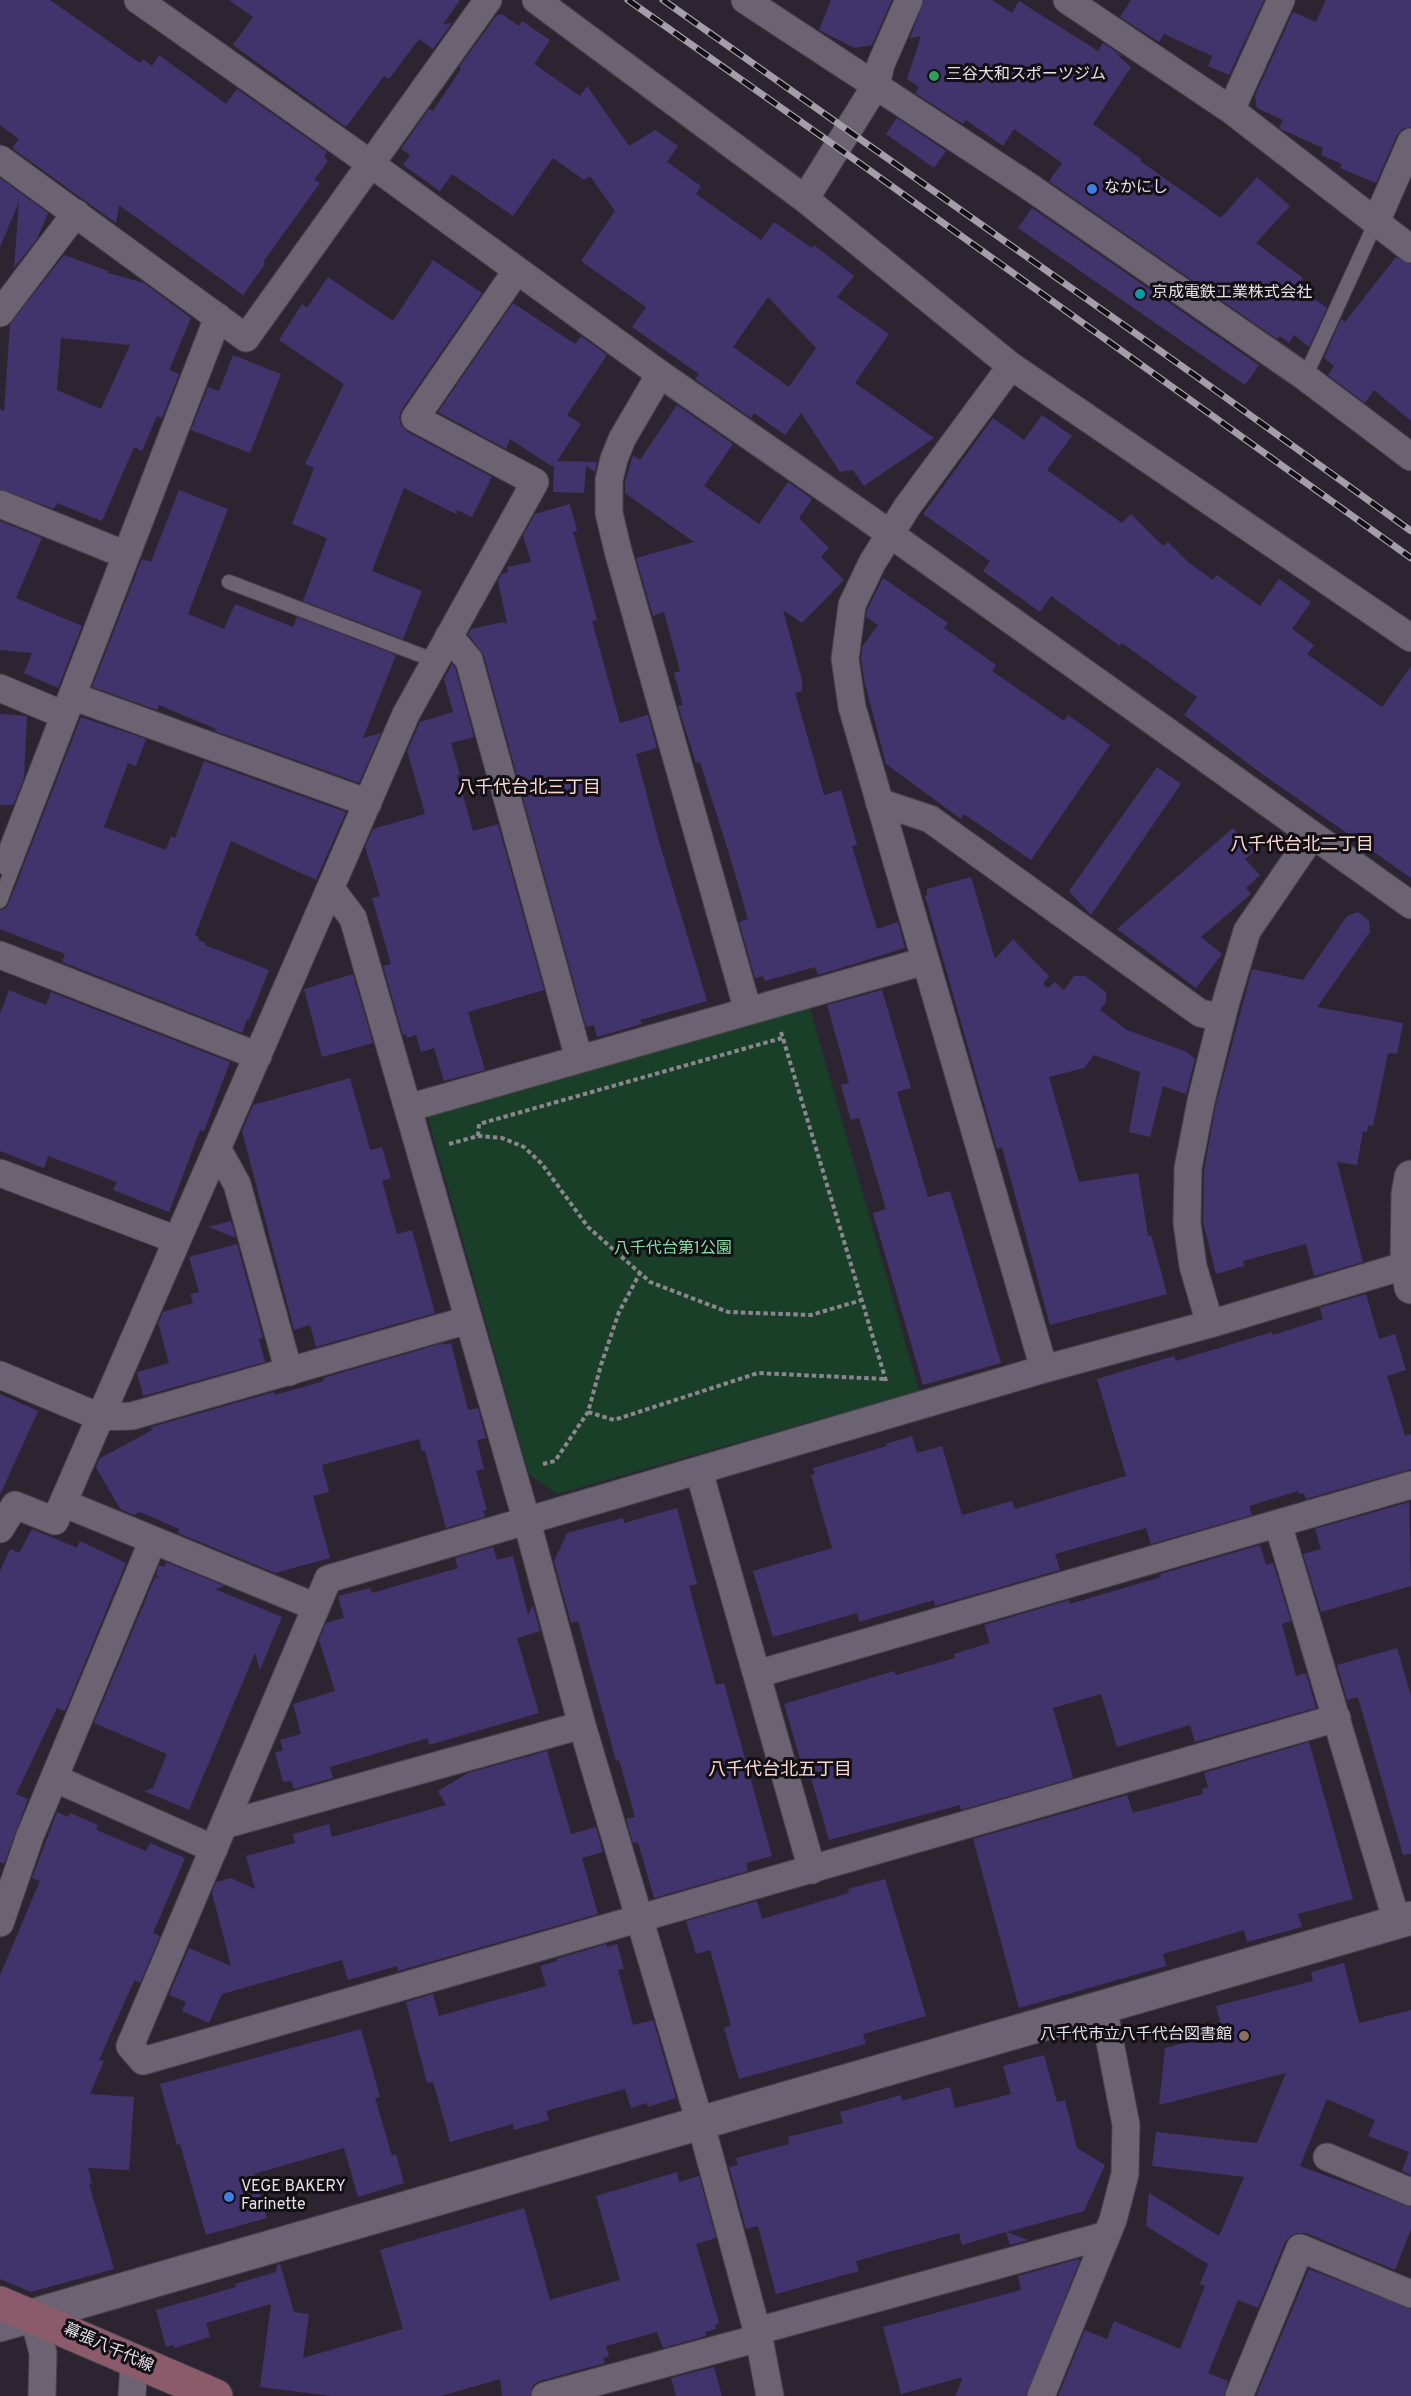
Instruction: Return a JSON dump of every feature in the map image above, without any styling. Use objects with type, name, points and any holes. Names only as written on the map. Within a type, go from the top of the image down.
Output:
[{"type":"main road","name":"幕張八千代線","points":[[0,2302],[216,2396]]},
{"type":"street","points":[[138,0],[370,164],[660,374],[1411,905]]},
{"type":"street","points":[[0,159],[246,338],[488,0]]},
{"type":"street","points":[[536,0],[805,199],[1011,366],[1411,638]]},
{"type":"street","points":[[745,0],[1027,185],[1305,377],[1411,457]]},
{"type":"street","points":[[805,199],[876,85],[881,64],[909,0]]},
{"type":"street","points":[[1232,117],[1281,0]]},
{"type":"street","points":[[1084,5],[1169,76],[1232,117],[1411,249]]},
{"type":"street","points":[[1376,222],[1411,142]]},
{"type":"street","points":[[0,313],[76,213]]},
{"type":"street","points":[[0,1529],[15,1505],[55,1521],[406,714],[535,482],[415,418],[517,270]]},
{"type":"street","points":[[8,862],[218,317]]},
{"type":"street","points":[[1011,366],[889,534],[857,591],[852,605],[845,659],[852,707],[1044,1369]]},
{"type":"street","points":[[660,374],[622,439],[614,459],[609,480],[609,513],[748,1011]]},
{"type":"street","points":[[0,504],[126,555]]},
{"type":"street","points":[[449,636],[469,660],[579,1059]]},
{"type":"street","points":[[0,688],[68,706],[368,804]]},
{"type":"street","points":[[879,802],[930,819],[1200,1013],[1222,1018]]},
{"type":"street","points":[[1210,1324],[1193,1266],[1187,1223],[1188,1179],[1201,1101],[1247,931],[1312,837]]},
{"type":"street","points":[[331,889],[353,918],[527,1522],[582,1725],[700,2123],[758,2334],[770,2396]]},
{"type":"street","points":[[0,955],[258,1056]]},
{"type":"street","points":[[408,1108],[925,961]]},
{"type":"street","points":[[217,1148],[237,1184],[289,1372]]},
{"type":"street","points":[[0,1173],[177,1240]]},
{"type":"street","points":[[1337,1718],[143,2061],[130,2046],[328,1579],[1044,1369],[1210,1324],[1409,1276],[1408,1194],[1411,1177]]},
{"type":"street","points":[[0,1375],[100,1417],[132,1416],[468,1320]]},
{"type":"street","points":[[699,1471],[812,1870]]},
{"type":"street","points":[[757,1674],[1411,1485]]},
{"type":"street","points":[[63,1503],[316,1607]]},
{"type":"street","points":[[0,2325],[1404,1920],[1337,1718],[1278,1524]]},
{"type":"street","points":[[0,1923],[30,1836],[153,1540]]},
{"type":"street","points":[[224,1824],[582,1725]]},
{"type":"street","points":[[54,1778],[214,1849]]},
{"type":"street","points":[[1041,2396],[1113,2220],[1125,2174],[1126,2125],[1103,2006]]},
{"type":"street","points":[[1328,2157],[1411,2192]]},
{"type":"street","points":[[545,2396],[1107,2235]]},
{"type":"street","points":[[1239,2396],[1300,2248],[1411,2294]]},
{"type":"street","points":[[33,2315],[43,2353],[42,2396]]},
{"type":"street","points":[[132,2396],[134,2362]]},
{"type":"lane","points":[[1305,377],[1351,261],[1376,222]]},
{"type":"lane","points":[[229,582],[436,661]]},
{"type":"lane","points":[[0,901],[14,864],[8,862]]},
{"type":"path","points":[[778,1023],[888,1388]]},
{"type":"path","points":[[478,1136],[479,1124],[782,1038]]},
{"type":"path","points":[[445,1145],[478,1136],[502,1138],[524,1147],[542,1164],[588,1227],[650,1282],[728,1312],[811,1315],[862,1300]]},
{"type":"path","points":[[537,1466],[555,1461],[588,1412],[619,1312],[640,1273]]},
{"type":"path","points":[[588,1412],[614,1420],[758,1373],[885,1379]]},
{"type":"green space","name":"八千代台第1公園","points":[[809,1005],[919,1391],[557,1494],[529,1474],[428,1118],[432,1112]]},
{"type":"building","points":[[0,0],[50,0],[140,63],[143,59],[152,66],[159,55],[226,104],[237,89],[327,152],[324,157],[328,161],[314,180],[320,183],[263,262],[265,264],[243,295],[119,205],[116,223],[12,148],[19,139],[0,125]]},
{"type":"building","points":[[229,0],[460,0],[443,24],[452,23],[433,49],[419,39],[389,79],[384,76],[346,127],[233,45],[253,17]]},
{"type":"building","points":[[831,0],[892,0],[872,45],[855,48],[819,30]]},
{"type":"building","points":[[924,0],[992,0],[1012,13],[1019,1],[1098,51],[1103,43],[1124,57],[1115,53],[1131,67],[1093,124],[1141,159],[1140,161],[1221,218],[1257,177],[1290,206],[1256,243],[1303,278],[1297,286],[1327,308],[1309,347],[1294,335],[1289,343],[1280,336],[1277,339],[1049,181],[1062,163],[1014,129],[1003,146],[966,120],[963,124],[915,93],[919,87],[907,79],[921,36],[910,38]]},
{"type":"building","points":[[1131,0],[1264,0],[1229,75],[1208,66],[1212,56],[1164,34],[1159,42],[1120,17]]},
{"type":"building","points":[[1326,0],[1411,0],[1411,127],[1402,129],[1397,135],[1376,183],[1340,168],[1342,164],[1321,155],[1323,148],[1279,128],[1283,120],[1257,108],[1255,96],[1293,12],[1316,22]]},
{"type":"building","points":[[502,14],[519,26],[522,21],[550,40],[534,64],[580,96],[587,86],[629,146],[655,130],[678,146],[667,162],[701,186],[696,194],[761,240],[774,222],[812,248],[814,245],[854,276],[837,297],[889,334],[855,383],[934,438],[864,486],[853,470],[840,472],[801,413],[785,435],[754,413],[751,418],[695,379],[699,374],[632,327],[646,307],[581,261],[615,211],[590,176],[584,180],[553,158],[513,216],[452,174],[440,191],[403,165],[410,155],[401,149],[429,109],[433,111],[461,69],[459,67],[497,15]],"holes":[[[768,297],[816,348],[789,387],[733,347]]]},
{"type":"building","points":[[897,118],[946,151],[934,168],[886,134]]},
{"type":"building","points":[[0,178],[48,213],[37,239],[14,268],[19,202],[0,247]]},
{"type":"building","name":"京成電鉄工業株式会社","points":[[1032,208],[1259,365],[1245,385],[1018,228]]},
{"type":"building","points":[[64,255],[108,271],[108,273],[144,283],[191,318],[169,370],[179,374],[162,418],[157,416],[142,451],[134,447],[102,521],[57,503],[54,509],[0,489],[0,409],[4,411],[10,324]],"holes":[[[61,338],[130,345],[101,409],[57,390]]]},
{"type":"building","points":[[1396,257],[1411,264],[1411,421],[1374,390],[1365,403],[1328,375],[1334,366],[1324,358],[1341,319],[1345,322]]},
{"type":"building","points":[[433,260],[482,293],[402,409],[399,417],[401,425],[408,432],[492,477],[472,517],[457,510],[456,514],[404,488],[372,571],[422,591],[403,639],[303,601],[327,538],[292,524],[314,468],[305,464],[344,384],[279,340],[302,304],[307,308],[328,277],[393,321]]},
{"type":"building","points":[[513,303],[575,344],[581,336],[607,355],[567,415],[581,424],[557,461],[597,462],[595,472],[586,466],[584,493],[553,492],[554,465],[553,467],[510,439],[506,449],[438,412]]},
{"type":"building","points":[[233,355],[281,374],[250,453],[191,430],[208,387],[219,391]]},
{"type":"building","points":[[677,405],[733,444],[704,486],[759,524],[788,482],[812,499],[799,518],[829,548],[821,557],[844,580],[802,623],[783,610],[802,680],[802,691],[795,693],[824,795],[841,790],[857,845],[852,846],[877,929],[898,922],[905,948],[818,975],[815,967],[765,981],[763,976],[755,978],[739,922],[748,919],[700,762],[696,763],[678,706],[683,705],[674,673],[680,671],[664,612],[653,616],[636,558],[694,542],[625,493],[625,482],[633,455],[640,460]]},
{"type":"building","points":[[1042,415],[1072,436],[1047,470],[1122,523],[1131,514],[1163,546],[1168,542],[1189,563],[1213,580],[1217,575],[1260,606],[1279,579],[1311,602],[1292,629],[1314,645],[1307,654],[1382,707],[1411,666],[1411,878],[1258,771],[1184,715],[1197,697],[1122,643],[1120,646],[1051,596],[1040,612],[983,571],[990,561],[923,514],[993,418],[1024,440]]},
{"type":"building","points":[[179,490],[228,509],[188,614],[224,629],[235,604],[293,627],[297,617],[396,655],[363,738],[381,733],[359,783],[215,731],[216,729],[159,705],[157,710],[92,687],[142,559],[151,562]]},
{"type":"building","points":[[570,504],[577,531],[573,532],[597,620],[592,621],[620,723],[648,715],[657,748],[636,754],[660,845],[707,1001],[640,1020],[642,1024],[597,1037],[594,1025],[586,1027],[484,656],[468,634],[471,629],[503,622],[507,624],[498,581],[502,574],[508,572],[507,567],[531,562],[523,535],[535,514]]},
{"type":"building","points":[[0,521],[42,538],[16,598],[82,626],[58,688],[24,673],[32,653],[0,650]]},
{"type":"building","points":[[883,578],[948,623],[944,628],[996,665],[992,671],[1064,721],[1068,715],[1110,745],[1031,860],[964,814],[961,819],[886,764],[865,684],[861,659],[862,647],[878,625],[866,617],[867,610]]},
{"type":"building","points":[[452,664],[455,667],[474,737],[451,743],[460,775],[457,775],[473,831],[498,824],[544,990],[468,1012],[485,1070],[444,1081],[434,1048],[421,1052],[416,1035],[407,1038],[406,1034],[403,1035],[383,966],[391,964],[372,898],[380,896],[365,847],[373,829],[425,814],[407,751],[420,722],[453,712],[444,679]]},
{"type":"building","points":[[0,714],[27,716],[24,778],[13,805],[0,805]]},
{"type":"building","points":[[81,717],[146,739],[136,766],[128,763],[104,827],[166,850],[171,836],[175,838],[204,761],[346,812],[316,880],[231,841],[195,935],[199,937],[198,940],[206,943],[205,945],[269,970],[242,1033],[62,962],[65,954],[0,929],[0,910],[6,908],[12,895]]},
{"type":"building","points":[[1157,767],[1181,784],[1091,915],[1069,891]]},
{"type":"building","points":[[1233,828],[1254,852],[1245,859],[1260,875],[1246,888],[1251,894],[1201,937],[1222,954],[1196,988],[1117,929]]},
{"type":"building","points":[[971,877],[995,959],[1013,939],[1049,976],[1043,984],[1048,988],[1055,982],[1064,990],[1074,976],[1085,976],[1106,992],[1106,1002],[1100,1010],[1127,1030],[1187,1052],[1195,1059],[1186,1094],[1163,1086],[1150,1137],[1129,1132],[1140,1072],[1094,1055],[1084,1068],[1049,1077],[1079,1182],[1138,1173],[1148,1236],[1151,1235],[1167,1294],[1050,1325],[1002,1147],[997,1149],[925,896],[927,889]]},
{"type":"building","points":[[1358,912],[1369,921],[1370,932],[1317,1007],[1403,1023],[1397,1054],[1388,1053],[1373,1126],[1368,1125],[1367,1132],[1363,1131],[1357,1165],[1337,1162],[1363,1262],[1314,1276],[1306,1244],[1243,1261],[1244,1266],[1216,1274],[1203,1222],[1204,1170],[1216,1104],[1252,969],[1303,980],[1347,916]]},
{"type":"building","points":[[353,974],[373,1043],[322,1057],[304,989]]},
{"type":"building","points":[[9,990],[46,1005],[51,992],[230,1062],[204,1131],[200,1130],[169,1212],[113,1190],[117,1182],[48,1156],[44,1168],[0,1151],[0,1014]]},
{"type":"building","points":[[882,990],[911,1088],[897,1092],[928,1197],[950,1191],[1001,1363],[923,1385],[873,1213],[886,1209],[859,1118],[851,1120],[841,1085],[849,1083],[827,1005]]},
{"type":"building","points":[[350,1078],[370,1150],[382,1147],[391,1178],[382,1181],[397,1234],[412,1230],[435,1313],[316,1347],[310,1325],[294,1330],[242,1131],[253,1105]]},
{"type":"building","points":[[231,1221],[236,1238],[208,1227]]},
{"type":"building","points":[[237,1244],[263,1338],[259,1339],[265,1362],[143,1396],[137,1372],[169,1363],[158,1323],[163,1312],[193,1303],[190,1294],[199,1292],[189,1257]]},
{"type":"building","points":[[1366,1294],[1379,1339],[1395,1334],[1406,1370],[1387,1376],[1405,1436],[1411,1434],[1411,1469],[1306,1499],[1304,1493],[1299,1494],[1298,1491],[1249,1506],[1252,1515],[1151,1544],[1146,1528],[1055,1554],[1060,1570],[935,1606],[934,1600],[859,1622],[857,1613],[773,1637],[753,1571],[832,1548],[811,1475],[815,1474],[813,1468],[887,1446],[886,1444],[912,1436],[917,1453],[942,1446],[962,1515],[1012,1501],[1015,1509],[1126,1476],[1097,1379],[1174,1356],[1176,1361],[1272,1332],[1273,1335],[1323,1319],[1320,1308],[1322,1307]]},
{"type":"building","points":[[443,1343],[444,1345],[451,1343],[468,1410],[478,1408],[486,1438],[477,1440],[484,1469],[476,1471],[487,1510],[483,1511],[485,1517],[446,1528],[425,1451],[422,1451],[419,1439],[322,1465],[329,1492],[313,1496],[330,1558],[275,1573],[178,1533],[179,1529],[140,1512],[134,1515],[120,1509],[96,1467],[99,1459],[152,1430],[151,1427],[274,1392],[275,1395],[324,1381],[323,1378]]},
{"type":"building","points":[[0,1394],[38,1411],[0,1495]]},
{"type":"building","points":[[1409,1502],[1411,1586],[1321,1612],[1303,1554],[1321,1549],[1315,1529]]},
{"type":"building","points":[[677,1508],[697,1584],[689,1586],[716,1685],[724,1683],[772,1856],[746,1863],[748,1871],[654,1898],[638,1842],[633,1843],[626,1819],[635,1817],[619,1760],[616,1761],[578,1621],[571,1623],[554,1561],[567,1533],[623,1518],[624,1523]]},
{"type":"building","points":[[32,1529],[77,1548],[80,1541],[126,1563],[65,1711],[57,1708],[16,1794],[28,1799],[4,1864],[0,1862],[0,1571],[10,1549],[19,1553]]},
{"type":"building","points":[[1260,1545],[1266,1565],[1273,1563],[1291,1621],[1282,1624],[1296,1676],[1306,1673],[1316,1708],[1195,1742],[1190,1725],[1117,1747],[1101,1694],[1053,1708],[1073,1778],[961,1810],[960,1805],[829,1840],[811,1778],[806,1779],[784,1704],[894,1671],[896,1675],[955,1658],[954,1654],[990,1643],[984,1625],[1069,1600],[1070,1604],[1161,1577],[1160,1574]]},
{"type":"building","points":[[493,1547],[497,1560],[513,1556],[528,1615],[533,1605],[540,1631],[517,1638],[539,1713],[429,1745],[428,1738],[330,1767],[333,1778],[294,1789],[291,1781],[283,1782],[275,1753],[283,1750],[280,1740],[301,1734],[293,1704],[335,1691],[319,1640],[326,1623],[344,1618],[338,1596],[370,1588],[372,1593],[458,1568],[455,1558]]},
{"type":"building","points":[[166,1562],[225,1586],[215,1589],[282,1617],[260,1670],[255,1653],[189,1810],[144,1791],[153,1788],[167,1754],[94,1723],[155,1577],[159,1579],[156,1574],[159,1565],[164,1567]]},
{"type":"building","points":[[1397,1648],[1411,1696],[1411,1854],[1403,1855],[1358,1697],[1347,1700],[1337,1665]]},
{"type":"building","points":[[1309,1742],[1353,1899],[1298,1914],[1302,1927],[1247,1942],[1244,1930],[1163,1954],[1166,1966],[1019,2008],[973,1839],[1127,1795],[1133,1813],[1203,1794],[1202,1789],[1208,1787],[1204,1773]]},
{"type":"building","points":[[547,1751],[571,1834],[596,1827],[603,1852],[582,1858],[598,1914],[398,1971],[397,1966],[348,1980],[342,1960],[222,1994],[209,2023],[182,2011],[186,2002],[169,1995],[189,1948],[231,1966],[212,1893],[216,1882],[231,1878],[255,1889],[246,1856],[295,1843],[293,1834],[329,1824],[332,1837],[446,1805],[438,1791],[468,1773]]},
{"type":"building","points":[[57,1812],[68,1817],[70,1813],[98,1825],[96,1829],[99,1831],[146,1851],[150,1843],[185,1858],[153,1933],[160,1936],[140,1983],[135,1980],[129,1992],[99,2060],[104,2061],[90,2094],[134,2097],[129,2170],[88,2168],[92,2183],[89,2184],[114,2269],[31,2292],[0,2279],[0,1975],[40,1881],[32,1878]]},
{"type":"building","points":[[885,1879],[926,2016],[863,2034],[866,2044],[739,2079],[724,2028],[731,2025],[710,1950],[696,1954],[686,1921],[757,1901],[762,1919],[849,1893],[848,1889]]},
{"type":"building","points":[[606,1944],[607,1947],[617,1944],[624,1969],[618,1970],[633,2025],[653,2020],[676,2098],[648,2107],[647,2103],[631,2108],[625,2089],[546,2111],[549,2120],[514,2130],[513,2124],[450,2142],[433,2082],[427,2083],[406,2002],[433,1994],[439,2016],[546,1986],[540,1966]]},
{"type":"building","points":[[1344,1963],[1359,2023],[1411,2010],[1411,2175],[1402,2171],[1409,2152],[1368,2136],[1375,2120],[1327,2099],[1300,2166],[1411,2207],[1411,2229],[1395,2270],[1306,2233],[1297,2233],[1285,2242],[1258,2308],[1238,2300],[1208,2373],[1228,2381],[1224,2396],[1058,2396],[1085,2330],[1107,2339],[1114,2321],[1180,2349],[1205,2286],[1200,2284],[1208,2264],[1146,2226],[1149,2193],[1219,2236],[1244,2177],[1152,2166],[1156,2132],[1257,2143],[1286,2073],[1159,2105],[1165,2048],[1223,2033],[1216,2006],[1313,1981],[1311,1972]]},
{"type":"building","points":[[361,2029],[380,2097],[375,2098],[392,2156],[396,2154],[404,2183],[358,2197],[344,2148],[254,2174],[267,2218],[206,2235],[160,2084]]},
{"type":"building","points":[[1044,2055],[1057,2102],[1065,2100],[1077,2148],[1105,2165],[1084,2211],[1007,2232],[1028,2240],[1010,2245],[1006,2232],[962,2245],[959,2233],[856,2261],[859,2271],[776,2294],[758,2226],[746,2229],[729,2167],[738,2165],[736,2158],[789,2144],[788,2137],[843,2123],[840,2112],[901,2095],[902,2101],[950,2087],[955,2108],[1011,2094],[1003,2066]]},
{"type":"building","points":[[677,2172],[679,2182],[699,2176],[716,2238],[696,2244],[719,2323],[715,2325],[716,2329],[705,2332],[706,2336],[663,2348],[657,2332],[606,2346],[609,2356],[603,2358],[605,2363],[540,2381],[533,2385],[530,2396],[502,2396],[500,2379],[441,2396],[332,2396],[260,2387],[271,2304],[206,2323],[210,2337],[175,2348],[173,2345],[166,2347],[156,2310],[236,2287],[235,2284],[276,2272],[277,2265],[280,2264],[294,2312],[309,2314],[303,2358],[403,2329],[380,2250],[524,2208],[550,2300],[620,2280],[596,2196]]},
{"type":"building","points":[[1080,2260],[1026,2396],[955,2396],[963,2377],[901,2394],[883,2327],[1021,2290],[1018,2276]]},
{"type":"building","points":[[1309,2269],[1411,2309],[1411,2396],[1256,2396]]},
{"type":"building","points":[[714,2367],[722,2396],[676,2396],[671,2378]]},
{"type":"railway","points":[[628,0],[1411,558]]},
{"type":"railway","points":[[663,0],[1193,374],[1411,531]]},
{"type":"place","name":"三谷大和スポーツジム","points":[[934,76]]},
{"type":"place","name":"なかにし","points":[[1092,189]]},
{"type":"place","name":"京成電鉄工業株式会社","points":[[1140,294]]},
{"type":"place","name":"八千代市立八千代台図書館","points":[[1244,2036]]},
{"type":"place","name":"VEGE BAKERY Farinette","points":[[229,2197]]},
{"type":"district","name":"八千代台北三丁目","points":[[529,789]]},
{"type":"district","name":"八千代台北二丁目","points":[[1302,846]]},
{"type":"district","name":"八千代台北五丁目","points":[[780,1771]]}]
